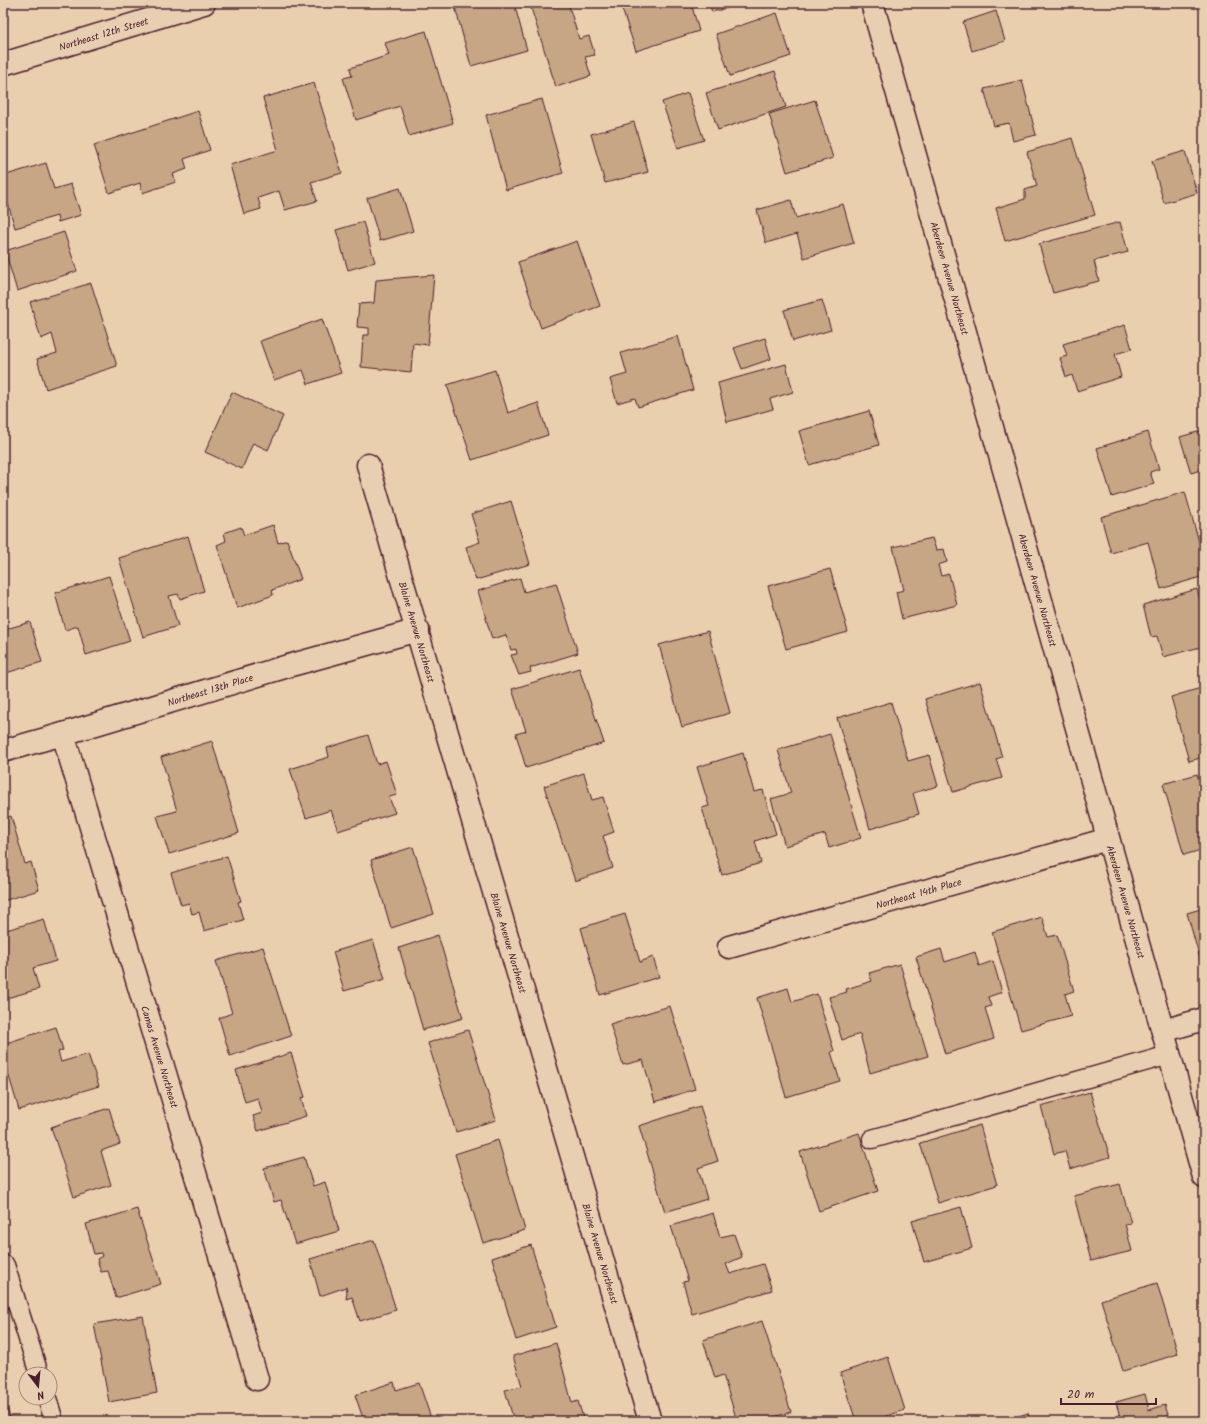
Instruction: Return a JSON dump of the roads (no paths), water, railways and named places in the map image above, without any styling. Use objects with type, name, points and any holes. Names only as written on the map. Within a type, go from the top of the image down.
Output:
[{"type":"street","name":"Northeast 12th Street","points":[[3,64],[204,3]]},
{"type":"street","name":"Aberdeen Avenue Northeast","points":[[872,3],[1204,1177]]},
{"type":"street","name":"Blaine Avenue Northeast","points":[[368,465],[418,630],[650,1421]]},
{"type":"street","name":"Northeast 13th Place","points":[[3,751],[288,666],[418,630]]},
{"type":"street","name":"Camas Avenue Northeast","points":[[63,734],[257,1379]]},
{"type":"street","name":"Northeast 14th Place","points":[[729,946],[1108,839]]},
{"type":"street","points":[[1163,1031],[1204,1019]]},
{"type":"lane","points":[[872,1139],[1169,1055]]},
{"type":"lane","points":[[4,1265],[36,1366]]},
{"type":"lane","points":[[49,1406],[54,1421]]}]
